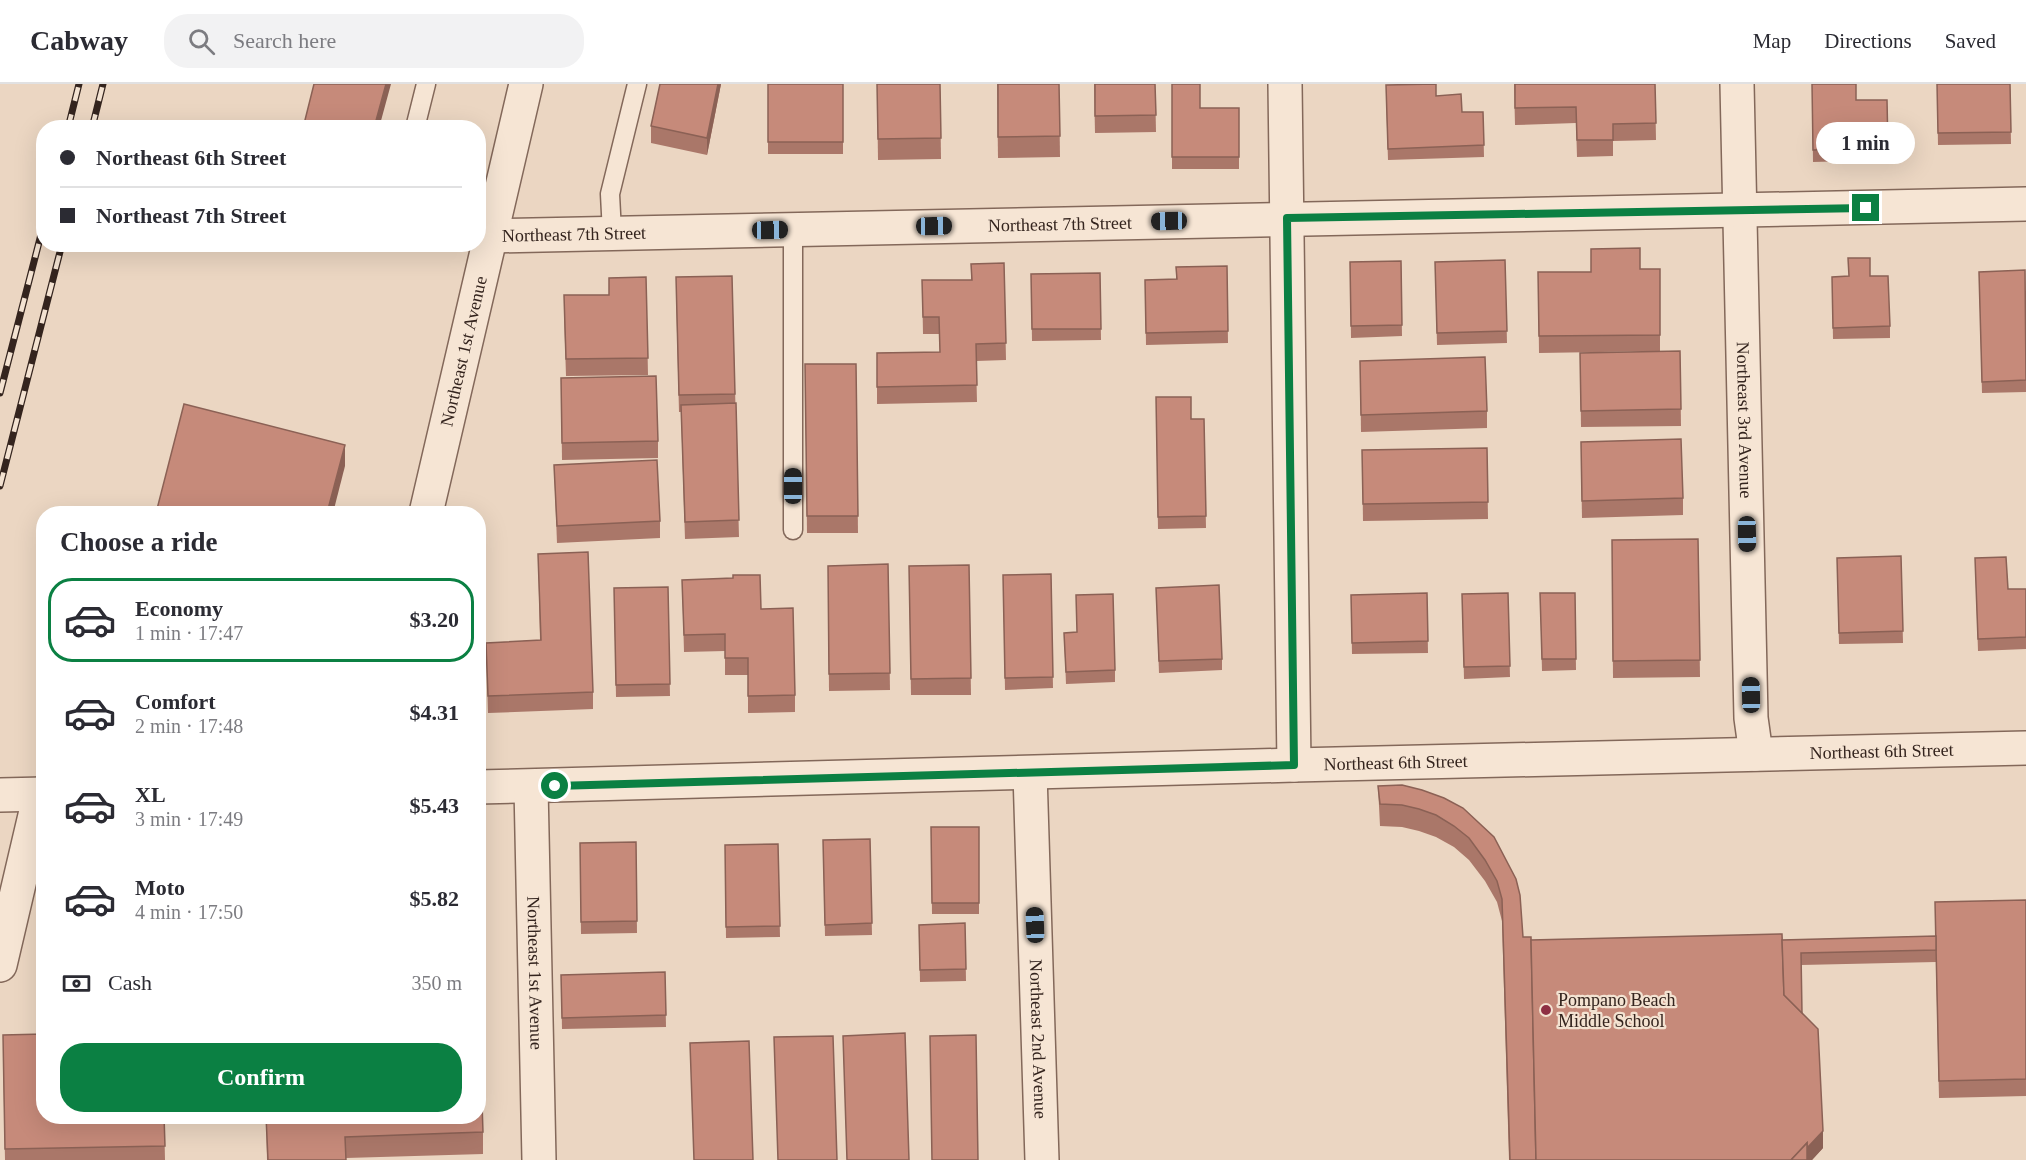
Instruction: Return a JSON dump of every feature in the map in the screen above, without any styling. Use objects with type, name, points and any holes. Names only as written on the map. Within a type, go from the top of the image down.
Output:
[{"type":"street","name":"Northeast 1st Avenue","points":[[487,229],[526,84]]},
{"type":"street","points":[[1285,84],[1294,765]]},
{"type":"street","name":"Northeast 3rd Avenue","points":[[1737,84],[1751,718],[1756,754]]},
{"type":"street","name":"Northeast 7th Street","points":[[487,229],[612,233],[2026,204]]},
{"type":"street","name":"Northeast 1st Avenue","points":[[428,506],[482,252]]},
{"type":"street","name":"Northeast 6th Street","points":[[486,787],[2026,748]]},
{"type":"street","name":"Northeast 2nd Avenue","points":[[1030,773],[1042,1160]]},
{"type":"street","name":"Northeast 1st Avenue","points":[[531,787],[539,1160]]},
{"type":"street","points":[[0,795],[36,794]]},
{"type":"street","points":[[0,965],[36,818]]},
{"type":"lane","points":[[417,120],[426,84]]},
{"type":"lane","points":[[612,233],[610,194],[637,84]]},
{"type":"lane","points":[[793,229],[793,530]]},
{"type":"building","points":[[314,84],[386,84],[376,120],[305,120]]},
{"type":"building","points":[[660,84],[718,84],[707,138],[651,126]]},
{"type":"building","points":[[768,84],[843,84],[843,142],[768,142]]},
{"type":"building","points":[[877,84],[940,84],[941,138],[878,139]]},
{"type":"building","points":[[998,84],[1059,84],[1060,136],[998,137]]},
{"type":"building","points":[[1095,84],[1155,84],[1156,115],[1095,116]]},
{"type":"building","points":[[1172,84],[1200,84],[1200,108],[1239,108],[1239,157],[1172,157]]},
{"type":"building","points":[[1436,84],[1436,96],[1461,94],[1462,112],[1483,112],[1484,145],[1388,149],[1386,85]]},
{"type":"building","points":[[1515,84],[1655,84],[1656,123],[1613,124],[1613,140],[1577,140],[1576,107],[1515,108]]},
{"type":"building","points":[[1812,84],[1856,84],[1856,100],[1887,100],[1888,148],[1813,150]]},
{"type":"building","points":[[1937,84],[2010,84],[2011,132],[1938,133]]},
{"type":"building","points":[[1640,248],[1640,269],[1660,269],[1660,335],[1539,336],[1538,272],[1591,272],[1591,249]]},
{"type":"building","points":[[1848,258],[1870,258],[1870,276],[1888,276],[1890,326],[1833,328],[1832,277],[1849,276]]},
{"type":"building","points":[[1505,260],[1507,331],[1437,333],[1435,262]]},
{"type":"building","points":[[1401,261],[1402,325],[1351,326],[1350,262]]},
{"type":"building","points":[[1004,263],[1006,343],[976,344],[977,385],[877,387],[877,353],[940,352],[939,317],[923,317],[922,280],[972,280],[971,264]]},
{"type":"building","points":[[1227,266],[1228,331],[1146,333],[1145,280],[1177,279],[1176,267]]},
{"type":"building","points":[[2025,270],[2026,380],[1982,382],[1979,272]]},
{"type":"building","points":[[1100,273],[1101,329],[1032,329],[1031,274]]},
{"type":"building","points":[[732,276],[735,394],[679,395],[676,277]]},
{"type":"building","points":[[646,277],[648,358],[566,359],[564,295],[609,295],[609,278]]},
{"type":"building","points":[[1680,351],[1681,409],[1581,411],[1580,353]]},
{"type":"building","points":[[1485,357],[1487,411],[1361,415],[1360,361]]},
{"type":"building","points":[[805,364],[856,364],[858,516],[807,516]]},
{"type":"building","points":[[656,376],[658,441],[562,443],[561,378]]},
{"type":"building","points":[[1156,397],[1191,397],[1191,419],[1204,419],[1206,516],[1158,517]]},
{"type":"building","points":[[736,403],[739,520],[685,522],[681,405]]},
{"type":"building","points":[[184,404],[345,445],[329,506],[158,506]]},
{"type":"building","points":[[1681,439],[1683,498],[1582,501],[1581,442]]},
{"type":"building","points":[[1487,448],[1488,502],[1363,504],[1362,450]]},
{"type":"building","points":[[657,460],[660,521],[557,526],[554,465]]},
{"type":"building","points":[[1698,539],[1700,660],[1613,661],[1612,540]]},
{"type":"building","points":[[588,552],[593,692],[488,696],[486,643],[541,640],[538,554]]},
{"type":"building","points":[[1901,556],[1903,631],[1839,633],[1837,558]]},
{"type":"building","points":[[2006,557],[2008,589],[2026,589],[2026,637],[1978,639],[1975,558]]},
{"type":"building","points":[[888,564],[890,673],[829,674],[828,566]]},
{"type":"building","points":[[969,565],[971,678],[911,679],[909,566]]},
{"type":"building","points":[[1051,574],[1053,677],[1005,678],[1003,575]]},
{"type":"building","points":[[733,575],[760,575],[761,609],[793,608],[795,695],[748,696],[748,658],[725,658],[725,634],[684,635],[682,580],[733,578]]},
{"type":"building","points":[[1219,585],[1222,659],[1159,661],[1156,588]]},
{"type":"building","points":[[668,587],[670,684],[616,685],[614,588]]},
{"type":"building","points":[[1427,593],[1428,641],[1352,643],[1351,595]]},
{"type":"building","points":[[1508,593],[1510,666],[1464,667],[1462,594]]},
{"type":"building","points":[[1540,593],[1575,593],[1576,659],[1542,659]]},
{"type":"building","points":[[1113,594],[1115,670],[1066,672],[1064,633],[1077,632],[1076,595]]},
{"type":"building","points":[[1402,785],[1444,798],[1463,808],[1494,837],[1516,879],[1520,895],[1523,937],[1531,937],[1536,1160],[1510,1160],[1502,899],[1497,881],[1469,838],[1454,826],[1436,815],[1419,809],[1402,805],[1380,804],[1378,786]]},
{"type":"building","points":[[931,827],[979,827],[979,903],[932,903]]},
{"type":"building","points":[[870,839],[872,923],[825,925],[823,840]]},
{"type":"building","points":[[636,842],[637,921],[581,922],[580,843]]},
{"type":"building","points":[[778,844],[780,926],[726,927],[725,845]]},
{"type":"building","points":[[2026,900],[2026,1079],[1939,1081],[1935,902]]},
{"type":"building","points":[[965,923],[966,969],[920,970],[919,925]]},
{"type":"building","points":[[1782,934],[1784,995],[1818,1029],[1823,1131],[1807,1148],[1807,1143],[1791,1160],[1536,1160],[1531,940]]},
{"type":"building","points":[[1936,936],[1936,950],[1801,953],[1802,1013],[1784,995],[1782,940]]},
{"type":"building","points":[[665,972],[666,1015],[562,1018],[561,975]]},
{"type":"building","points":[[905,1033],[909,1160],[847,1160],[843,1036]]},
{"type":"building","points":[[36,1034],[36,1124],[164,1124],[165,1146],[5,1149],[3,1035]]},
{"type":"building","points":[[976,1035],[978,1160],[932,1160],[930,1036]]},
{"type":"building","points":[[833,1036],[837,1160],[778,1160],[774,1037]]},
{"type":"building","points":[[749,1041],[753,1160],[694,1160],[690,1043]]},
{"type":"building","points":[[266,1124],[483,1124],[483,1132],[345,1137],[346,1160],[268,1160]]},
{"type":"building","points":[[1807,1143],[1807,1160],[1791,1160]]},
{"type":"railway","points":[[70,120],[79,84]]},
{"type":"railway","points":[[94,120],[103,84]]},
{"type":"railway","points":[[0,393],[36,252]]},
{"type":"railway","points":[[0,486],[60,252]]},
{"type":"place","name":"Pompano Beach Middle School","points":[[1546,1010]]},
{"type":"route","points":[[555,786],[1294,765],[1287,218],[1866,208]]}]
